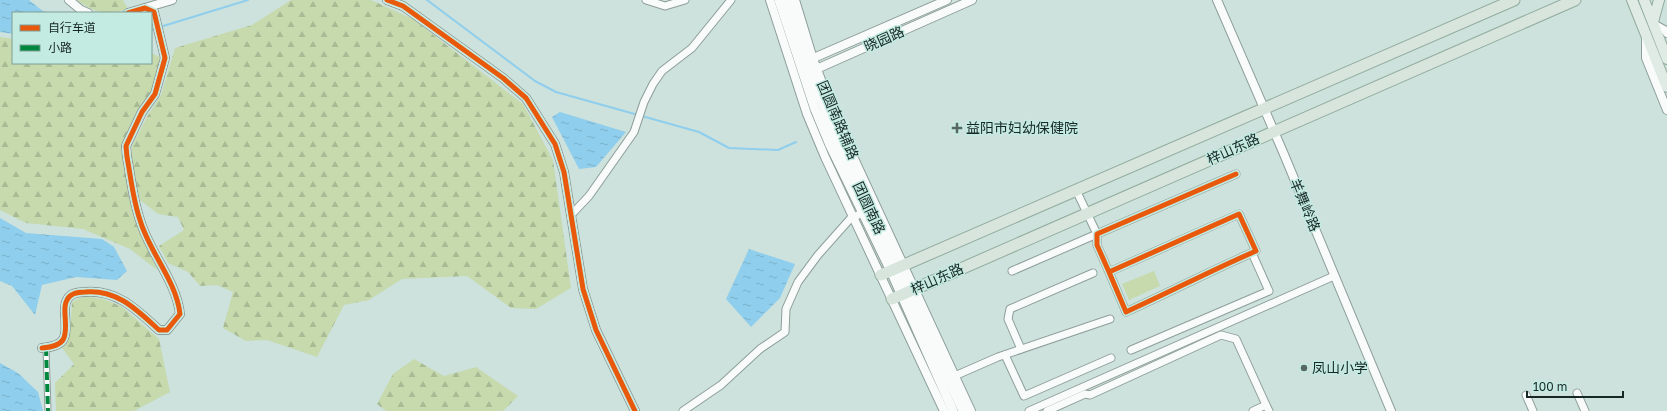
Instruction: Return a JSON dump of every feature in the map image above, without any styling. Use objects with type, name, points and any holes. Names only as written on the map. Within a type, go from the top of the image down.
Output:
[{"type":"highway","name":"梓山东路","points":[[893,270],[1514,0]]},
{"type":"highway","name":"梓山东路","points":[[904,294],[1575,0]]},
{"type":"main road","name":"团圆南路","points":[[778,0],[803,63]]},
{"type":"main road","name":"团圆南路","points":[[787,0],[803,63],[830,145],[858,215],[893,270]]},
{"type":"main road","points":[[1632,0],[1667,87]]},
{"type":"main road","points":[[1644,0],[1667,59]]},
{"type":"main road","points":[[1653,23],[1660,0]]},
{"type":"main road","name":"团圆南路","points":[[806,73],[904,294],[953,411]]},
{"type":"main road","points":[[838,124],[838,143]]},
{"type":"main road","name":"团圆南路","points":[[904,294],[951,377],[963,411]]},
{"type":"street","points":[[69,0],[86,12]]},
{"type":"street","points":[[144,8],[151,0]]},
{"type":"street","points":[[131,12],[172,0]]},
{"type":"street","points":[[387,0],[403,6],[503,78],[526,98],[555,144],[564,172],[583,290],[596,330],[635,411]]},
{"type":"street","points":[[646,0],[665,6],[685,0]]},
{"type":"street","points":[[571,215],[589,196],[634,132],[639,116],[653,84],[662,71],[692,48],[731,0]]},
{"type":"street","name":"团圆南路辅路","points":[[770,0],[803,63]]},
{"type":"street","name":"团圆南路辅路","points":[[794,0],[803,63],[806,73],[838,124],[893,270],[904,294],[944,411]]},
{"type":"street","name":"晓园路","points":[[803,63],[947,0]]},
{"type":"street","name":"晓园路","points":[[806,73],[972,0]]},
{"type":"street","name":"羊舞岭路","points":[[1216,0],[1274,132],[1390,411]]},
{"type":"street","points":[[48,411],[44,348],[56,347],[61,342],[65,334],[65,305],[67,298],[76,292],[100,291],[115,296],[131,305],[159,330],[167,330],[180,314],[179,305],[171,286],[140,221],[127,157],[126,146],[142,112],[154,94],[165,58],[154,12],[144,8]]},
{"type":"street","points":[[1653,23],[1667,33]]},
{"type":"street","points":[[1646,36],[1646,58],[1667,110]]},
{"type":"street","points":[[1012,271],[1236,174]]},
{"type":"street","points":[[1076,190],[1097,234],[1097,246],[1126,312],[1163,295],[1194,278],[1256,251],[1239,214],[1109,272]]},
{"type":"street","points":[[683,411],[722,385],[760,349],[785,332],[786,309],[798,282],[818,255],[850,219],[858,215]]},
{"type":"street","points":[[1131,350],[1269,291],[1252,253]]},
{"type":"street","points":[[1022,349],[1008,319],[1010,309],[1093,273]]},
{"type":"street","points":[[1029,411],[1334,276]]},
{"type":"street","points":[[970,411],[951,377],[1022,349],[1110,319]]},
{"type":"street","points":[[1047,411],[1085,394],[1090,395],[1221,335],[1236,339],[1267,408],[1253,411]]},
{"type":"street","points":[[1006,355],[1024,396],[1111,358]]},
{"type":"street","points":[[1577,393],[1585,411]]},
{"type":"street","points":[[1526,395],[1533,411]]},
{"type":"green space","points":[[77,0],[123,0],[128,9],[114,12],[101,12],[89,8]]},
{"type":"green space","points":[[291,0],[371,0],[413,19],[523,104],[553,160],[571,288],[536,309],[511,308],[467,276],[402,279],[369,300],[344,305],[317,357],[267,340],[246,341],[223,328],[233,292],[217,285],[200,286],[188,272],[168,263],[159,246],[184,230],[178,217],[158,214],[140,200],[131,161],[132,146],[148,115],[161,95],[175,48],[252,25]]},
{"type":"green space","points":[[0,37],[12,39],[12,64],[152,64],[152,53],[160,57],[152,92],[138,109],[121,150],[136,223],[157,270],[130,249],[83,229],[26,223],[0,210]]},
{"type":"green space","points":[[1154,271],[1160,286],[1129,300],[1122,284]]},
{"type":"green space","points":[[84,296],[103,299],[121,306],[159,339],[170,392],[134,411],[56,411],[55,383],[74,364],[62,348],[70,333],[72,302]]},
{"type":"green space","points":[[414,359],[444,376],[476,367],[518,396],[503,411],[386,411],[377,404],[393,374]]},
{"type":"water","points":[[0,0],[29,0],[44,12],[12,12],[12,34],[0,32]]},
{"type":"water","points":[[560,112],[626,132],[596,167],[579,169],[552,117]]},
{"type":"water","points":[[0,218],[26,233],[102,239],[114,247],[127,271],[117,280],[76,277],[42,285],[35,315],[12,286],[0,281]]},
{"type":"water","points":[[749,249],[795,264],[780,298],[751,327],[726,299]]},
{"type":"water","points":[[0,363],[18,373],[38,392],[43,411],[0,411]]},
{"type":"waterway","points":[[160,27],[248,0]]},
{"type":"waterway","points":[[427,0],[535,81],[556,92],[699,132],[729,148],[778,150],[796,142]]},
{"type":"waterway","points":[[152,30],[156,29]]},
{"type":"marked path","points":[[46,348],[48,411]]},
{"type":"cycle path","points":[[387,0],[403,6],[503,78],[526,98],[555,144],[564,172],[583,289],[596,330],[635,411]]},
{"type":"cycle path","points":[[42,348],[56,345],[63,339],[66,330],[65,304],[72,294],[96,292],[117,297],[143,315],[159,330],[167,330],[180,314],[178,302],[173,289],[144,232],[134,197],[127,157],[126,146],[142,112],[155,94],[165,58],[154,12],[145,8],[131,12]]},
{"type":"cycle path","points":[[1109,272],[1126,312],[1256,251],[1239,214],[1109,272],[1097,245],[1097,234],[1236,174]]},
{"type":"place","name":"益阳市妇幼保健院","points":[[957,128]]},
{"type":"place","name":"凤山小学","points":[[1304,368]]}]
